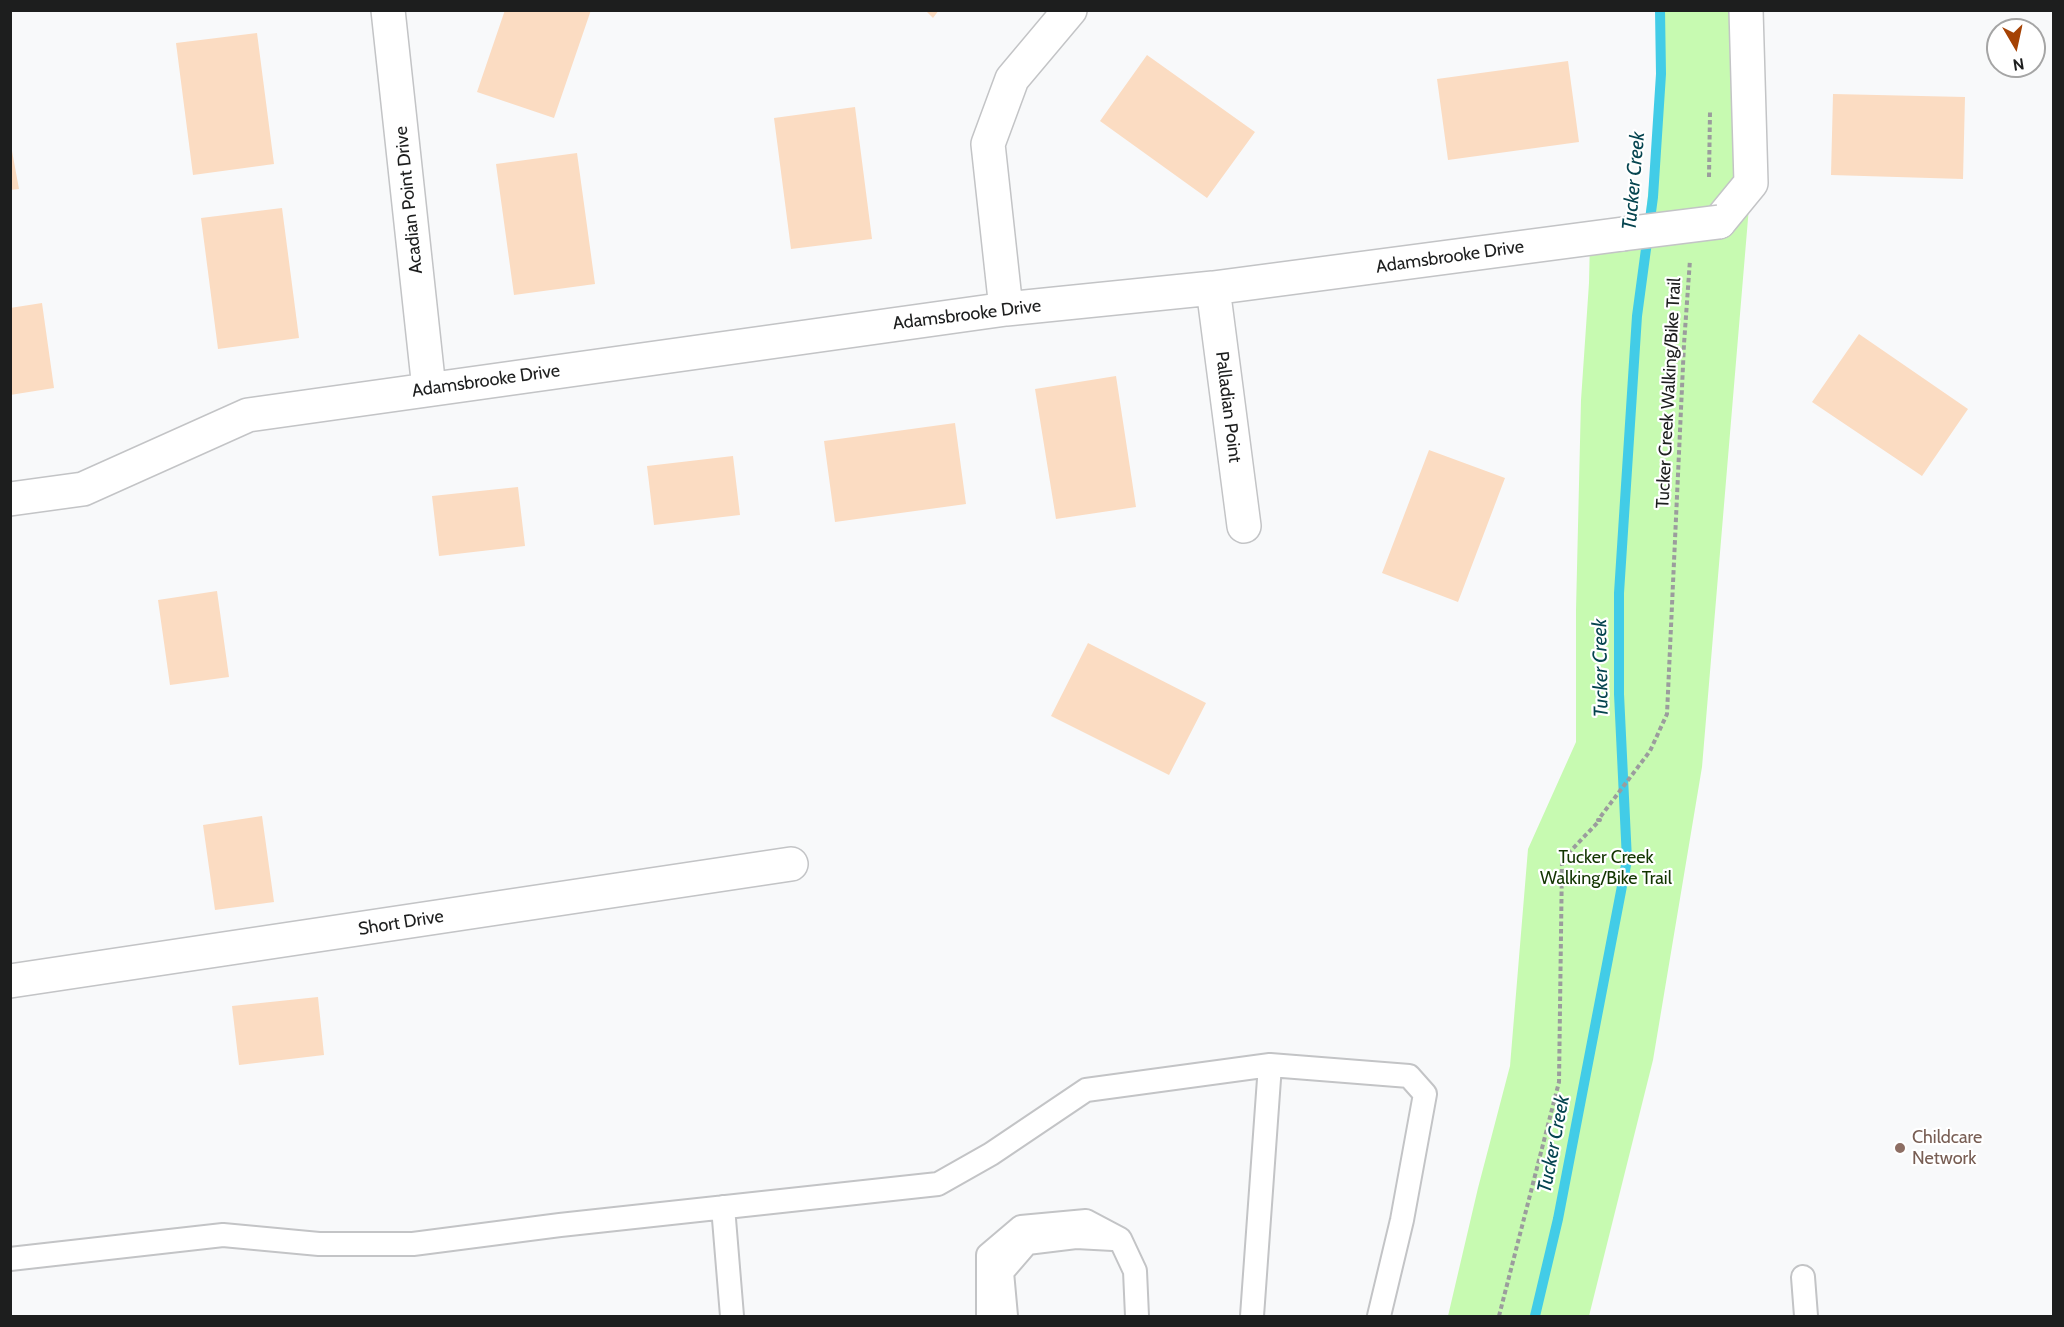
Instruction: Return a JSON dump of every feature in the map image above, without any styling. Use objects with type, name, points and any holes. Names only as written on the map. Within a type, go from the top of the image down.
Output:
[{"type":"street","name":"Acadian Point Drive","points":[[388,10],[429,389]]},
{"type":"street","points":[[1006,309],[988,144],[1012,79],[1070,10]]},
{"type":"street","name":"Adamsbrooke Drive","points":[[10,499],[83,489],[248,415],[1006,309],[1213,288],[1719,222],[1751,183],[1746,10]]},
{"type":"street","name":"Palladian Point","points":[[1213,288],[1244,526]]},
{"type":"street","name":"Short Drive","points":[[10,981],[791,864]]},
{"type":"lane","points":[[1252,1317],[1270,1065]]},
{"type":"lane","points":[[10,1259],[223,1236],[319,1244],[413,1244],[560,1225],[938,1184],[991,1154],[1086,1090],[1270,1065],[1409,1076],[1425,1094],[1402,1220],[1379,1317]]},
{"type":"lane","points":[[723,1207],[732,1317]]},
{"type":"lane","points":[[988,1317],[988,1255],[1021,1227],[1086,1221],[1120,1239],[1135,1271],[1137,1317]]},
{"type":"lane","points":[[1006,1317],[1002,1272],[1026,1243],[1076,1238],[1120,1239]]},
{"type":"lane","points":[[1803,1277],[1806,1317]]},
{"type":"path","name":"Tucker Creek Walking/Bike Trail","points":[[1499,1317],[1559,1082],[1562,861],[1600,820],[1598,820],[1650,751],[1667,714],[1684,344],[1691,254]]},
{"type":"green space","name":"Tucker Creek Walking/Bike Trail","points":[[1660,11],[1746,11],[1751,183],[1702,767],[1653,1060],[1589,1316],[1448,1316],[1510,1066],[1528,849],[1576,742],[1576,610],[1581,400],[1590,239],[1644,232],[1661,74]]},
{"type":"building","points":[[505,10],[591,10],[554,118],[477,92]]},
{"type":"building","points":[[925,10],[939,10],[933,18]]},
{"type":"building","points":[[257,33],[274,164],[193,175],[176,43]]},
{"type":"building","points":[[1147,55],[1255,132],[1207,198],[1100,121]]},
{"type":"building","points":[[1568,61],[1579,142],[1448,160],[1437,79]]},
{"type":"building","points":[[1833,94],[1965,97],[1963,179],[1831,175]]},
{"type":"building","points":[[855,107],[872,239],[791,249],[774,118]]},
{"type":"building","points":[[10,140],[19,189],[10,190]]},
{"type":"building","points":[[577,153],[595,284],[514,295],[496,164]]},
{"type":"building","points":[[282,208],[299,338],[218,349],[201,218]]},
{"type":"building","points":[[42,303],[54,388],[10,395],[10,308]]},
{"type":"building","points":[[1859,334],[1968,409],[1922,476],[1812,402]]},
{"type":"building","points":[[1116,376],[1136,507],[1056,519],[1035,389]]},
{"type":"building","points":[[955,423],[966,504],[835,522],[824,441]]},
{"type":"building","points":[[1429,450],[1505,478],[1458,602],[1382,573]]},
{"type":"building","points":[[733,456],[740,515],[654,525],[647,466]]},
{"type":"building","points":[[518,487],[525,546],[439,556],[432,496]]},
{"type":"building","points":[[217,591],[229,677],[170,685],[158,600]]},
{"type":"building","points":[[1088,643],[1206,703],[1169,775],[1051,716]]},
{"type":"building","points":[[262,816],[274,902],[215,910],[203,825]]},
{"type":"building","points":[[318,997],[324,1055],[239,1065],[232,1006]]},
{"type":"waterway","name":"Tucker Creek","points":[[1535,1316],[1558,1219],[1627,860],[1619,694],[1619,593],[1637,316],[1653,197],[1661,74],[1660,10]]},
{"type":"place","name":"Childcare Network","points":[[1900,1148]]}]
